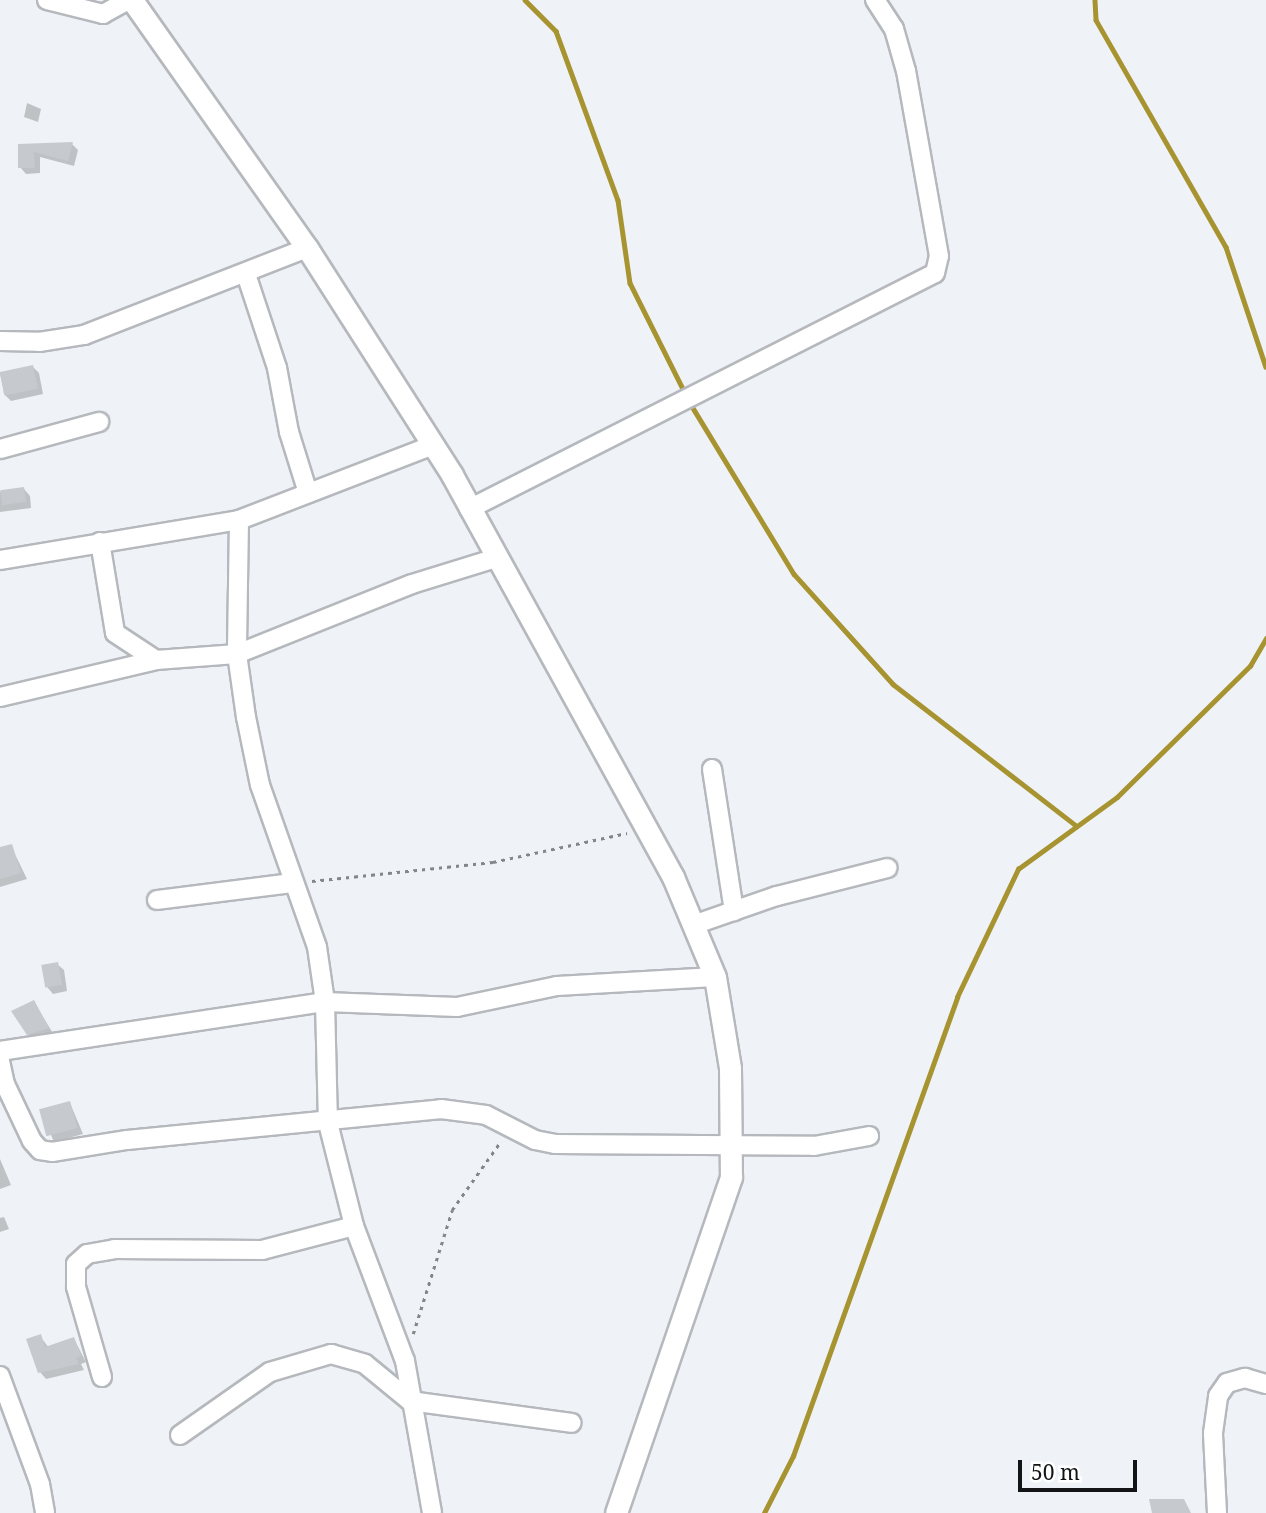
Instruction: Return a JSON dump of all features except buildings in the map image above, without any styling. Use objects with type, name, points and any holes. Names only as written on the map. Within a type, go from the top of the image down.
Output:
[{"type":"street","points":[[47,0],[103,14],[130,0],[307,248],[433,445],[647,829],[696,924],[715,977],[730,1068],[732,1146],[727,1190],[616,1513]]},
{"type":"street","points":[[469,509],[935,273],[939,256],[909,84],[894,29],[875,0]]},
{"type":"street","points":[[0,341],[39,342],[84,335],[307,248]]},
{"type":"street","points":[[246,274],[277,368],[289,432],[308,493]]},
{"type":"street","points":[[0,449],[99,422]]},
{"type":"street","points":[[0,560],[239,520],[433,445]]},
{"type":"street","points":[[239,520],[237,654],[260,785],[291,883],[317,947],[325,1002],[328,1123],[354,1226],[405,1361],[432,1513]]},
{"type":"street","points":[[100,542],[116,633],[156,660]]},
{"type":"street","points":[[0,697],[156,660],[237,654],[412,584],[496,558]]},
{"type":"street","points":[[712,769],[734,911]]},
{"type":"street","points":[[696,924],[888,868]]},
{"type":"street","points":[[158,900],[291,883]]},
{"type":"street","points":[[0,1051],[325,1002],[457,1007],[557,986],[715,977]]},
{"type":"street","points":[[0,1061],[2,1085],[32,1141],[40,1150],[52,1152],[127,1140],[328,1123],[441,1109],[486,1115],[555,1144],[814,1146],[869,1136]]},
{"type":"street","points":[[102,1377],[76,1287],[76,1264],[88,1254],[114,1249],[262,1250],[354,1226]]},
{"type":"street","points":[[180,1435],[249,1384],[316,1356],[345,1356],[365,1364],[410,1401],[572,1423]]},
{"type":"street","points":[[0,1376],[40,1484],[45,1513]]},
{"type":"street","points":[[1217,1513],[1213,1433],[1218,1396],[1227,1383],[1245,1378],[1266,1384]]},
{"type":"path","points":[[291,883],[493,862],[647,829]]},
{"type":"path","points":[[405,1361],[452,1210],[511,1127]]},
{"type":"waterway","points":[[525,0],[556,31],[618,200],[630,283],[686,395]]},
{"type":"waterway","points":[[1095,0],[1096,20],[1226,247],[1266,367]]},
{"type":"waterway","points":[[690,403],[794,574],[893,684],[1077,826]]},
{"type":"waterway","points":[[764,1513],[793,1456],[957,997],[1018,869],[1117,797],[1250,666],[1266,638]]}]
